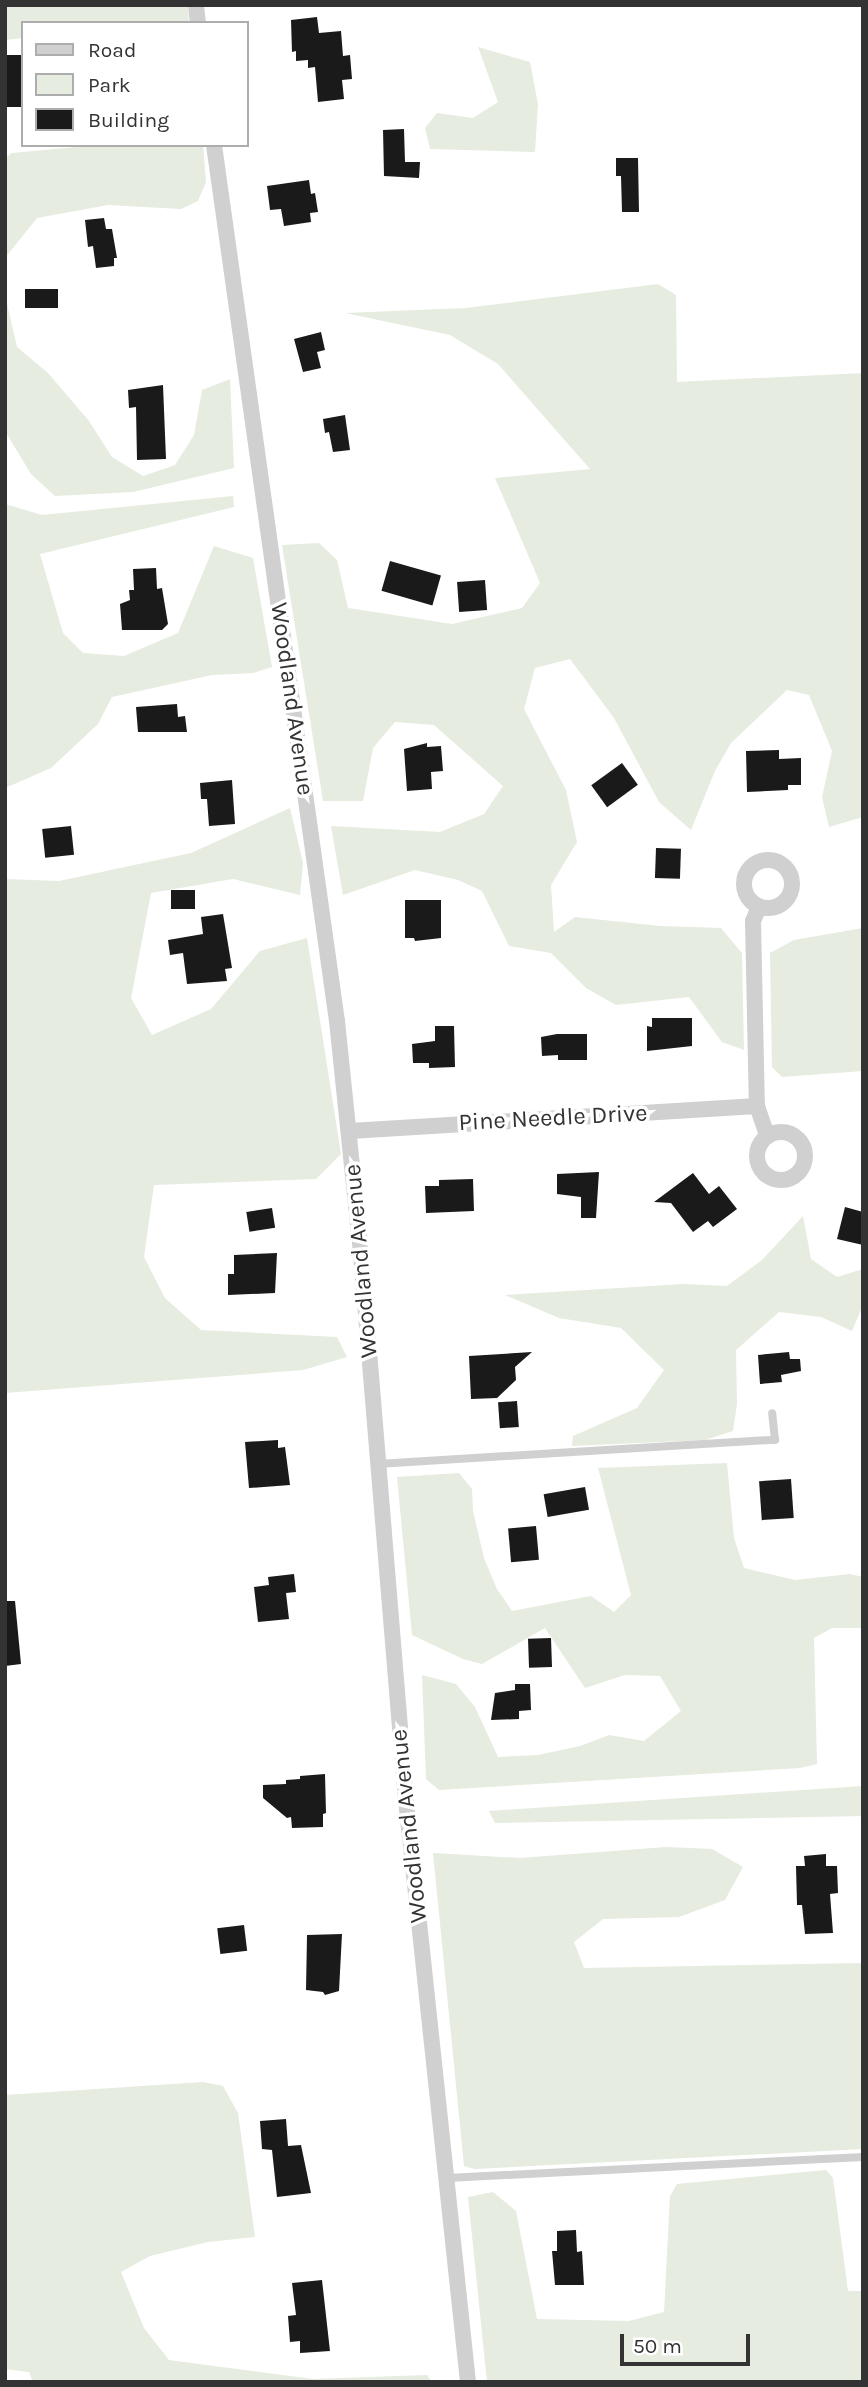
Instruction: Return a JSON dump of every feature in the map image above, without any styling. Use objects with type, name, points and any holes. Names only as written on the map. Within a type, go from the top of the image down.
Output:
[{"type":"street","name":"Woodland Avenue","points":[[215,147],[336,1009],[350,1131],[406,1800],[468,2382]]},
{"type":"street","points":[[759,907],[753,921],[757,1106],[767,1135]]},
{"type":"street","name":"Pine Needle Drive","points":[[350,1131],[757,1106]]},
{"type":"lane","points":[[377,1464],[775,1440],[772,1413]]},
{"type":"lane","points":[[447,2178],[863,2157]]},
{"type":"green space","points":[[188,5],[189,21],[21,21],[21,38],[5,40],[5,7]]},
{"type":"green space","points":[[478,47],[530,62],[538,104],[535,152],[430,149],[425,128],[437,113],[473,118],[498,102]]},
{"type":"green space","points":[[76,147],[203,147],[206,182],[198,201],[181,209],[108,205],[37,218],[5,258],[5,158],[12,153]]},
{"type":"green space","points":[[658,284],[676,295],[677,382],[863,373],[863,817],[829,827],[822,797],[832,751],[809,695],[787,690],[731,743],[715,771],[691,830],[659,802],[614,718],[570,659],[535,668],[524,709],[566,790],[577,842],[551,885],[554,932],[575,917],[660,926],[721,928],[742,953],[744,1050],[722,1042],[689,997],[616,1005],[586,988],[551,953],[509,946],[482,891],[458,880],[415,870],[343,895],[331,826],[440,832],[484,814],[503,786],[434,725],[395,722],[373,748],[363,801],[323,801],[282,545],[319,543],[337,560],[348,608],[452,624],[522,608],[540,583],[495,478],[590,469],[498,364],[450,335],[345,313],[466,308]]},
{"type":"green space","points":[[5,295],[17,347],[48,373],[89,421],[112,457],[143,476],[175,465],[194,435],[202,390],[230,379],[234,468],[133,492],[55,496],[31,474],[5,431]]},
{"type":"green space","points":[[233,496],[234,507],[40,554],[63,633],[83,653],[124,656],[178,633],[214,546],[253,558],[272,667],[253,673],[212,675],[112,697],[98,724],[51,768],[5,788],[5,504],[42,515]]},
{"type":"green space","points":[[290,808],[303,863],[300,895],[233,879],[151,893],[131,998],[152,1035],[211,1009],[260,951],[307,938],[341,1154],[316,1179],[154,1185],[144,1257],[165,1298],[201,1330],[337,1337],[347,1357],[303,1370],[5,1393],[5,879],[59,881],[191,853]]},
{"type":"green space","points":[[863,928],[863,1071],[782,1077],[772,1067],[770,953],[794,940]]},
{"type":"green space","points":[[803,1216],[811,1259],[837,1277],[863,1269],[863,1305],[852,1331],[821,1317],[779,1312],[736,1350],[737,1404],[733,1431],[705,1440],[572,1446],[573,1436],[637,1408],[664,1370],[621,1328],[559,1318],[505,1295],[684,1284],[727,1286],[762,1260]]},
{"type":"green space","points":[[727,1463],[734,1538],[744,1568],[795,1580],[850,1574],[863,1577],[863,1628],[832,1628],[814,1638],[817,1764],[800,1768],[439,1790],[426,1779],[422,1675],[456,1684],[475,1707],[498,1757],[538,1755],[580,1746],[609,1735],[644,1741],[681,1711],[660,1676],[625,1675],[585,1688],[545,1628],[482,1664],[463,1659],[412,1635],[397,1477],[459,1473],[472,1489],[473,1511],[484,1558],[497,1589],[512,1611],[591,1596],[614,1612],[631,1595],[598,1468]]},
{"type":"green space","points":[[863,1786],[863,1816],[495,1823],[489,1811]]},
{"type":"green space","points":[[666,1847],[712,1849],[743,1867],[725,1900],[679,1917],[603,1919],[574,1942],[584,1968],[863,1963],[863,2149],[475,2169],[464,2166],[433,1853],[520,1858]]},
{"type":"green space","points":[[203,2082],[223,2086],[238,2113],[255,2237],[208,2242],[150,2256],[121,2272],[144,2328],[169,2360],[313,2379],[427,2375],[432,2382],[33,2382],[29,2372],[5,2369],[5,2095]]},
{"type":"green space","points":[[826,2170],[833,2178],[848,2291],[863,2291],[863,2382],[487,2382],[468,2197],[493,2192],[516,2211],[537,2319],[629,2321],[664,2312],[670,2196],[677,2184]]},
{"type":"building","points":[[317,17],[319,33],[341,31],[343,56],[350,55],[352,79],[342,80],[344,99],[318,102],[315,67],[308,68],[308,60],[296,61],[296,51],[292,52],[291,20]]},
{"type":"building","points":[[5,55],[21,55],[21,107],[5,107]]},
{"type":"building","points":[[404,129],[405,162],[420,162],[419,178],[384,176],[383,130]]},
{"type":"building","points":[[616,158],[638,158],[639,212],[622,212],[621,176],[616,176]]},
{"type":"building","points":[[309,180],[311,194],[315,193],[318,212],[310,213],[311,222],[284,226],[281,209],[270,210],[267,186]]},
{"type":"building","points":[[104,218],[106,229],[112,229],[117,258],[114,258],[114,266],[96,268],[93,246],[88,247],[85,220]]},
{"type":"building","points":[[25,289],[58,289],[58,308],[25,308]]},
{"type":"building","points":[[321,332],[325,350],[317,352],[321,368],[303,372],[294,339]]},
{"type":"building","points":[[163,385],[166,459],[137,460],[136,407],[129,408],[128,390]]},
{"type":"building","points":[[345,415],[350,450],[333,452],[329,432],[325,433],[323,419]]},
{"type":"building","points":[[390,561],[441,576],[432,605],[381,591]]},
{"type":"building","points":[[156,568],[157,589],[162,588],[168,624],[162,630],[122,630],[120,604],[130,600],[129,590],[134,590],[133,569]]},
{"type":"building","points":[[485,580],[487,610],[459,612],[457,582]]},
{"type":"building","points":[[177,704],[178,717],[185,716],[187,732],[138,732],[136,707]]},
{"type":"building","points":[[427,743],[427,747],[441,746],[443,771],[431,772],[432,789],[407,791],[404,749]]},
{"type":"building","points":[[779,750],[779,759],[801,758],[801,785],[788,785],[788,790],[747,792],[746,751]]},
{"type":"building","points":[[622,763],[638,785],[607,807],[591,785]]},
{"type":"building","points":[[232,780],[235,824],[209,826],[207,799],[201,799],[200,783]]},
{"type":"building","points":[[71,826],[74,855],[45,858],[42,829]]},
{"type":"building","points":[[656,848],[681,849],[680,879],[655,878]]},
{"type":"building","points":[[171,890],[195,890],[195,909],[171,909]]},
{"type":"building","points":[[405,900],[441,900],[441,938],[415,941],[414,938],[405,938]]},
{"type":"building","points":[[223,914],[232,968],[225,969],[227,981],[187,984],[183,953],[170,955],[168,940],[203,934],[201,917]]},
{"type":"building","points":[[652,1018],[692,1018],[692,1046],[647,1051],[647,1026],[652,1027]]},
{"type":"building","points":[[435,1026],[454,1026],[455,1067],[429,1068],[429,1063],[413,1063],[412,1044],[435,1041]]},
{"type":"building","points":[[587,1034],[587,1060],[558,1060],[558,1055],[542,1056],[541,1037]]},
{"type":"building","points":[[599,1172],[596,1218],[581,1218],[581,1197],[557,1194],[557,1174]]},
{"type":"building","points":[[693,1173],[709,1194],[719,1186],[737,1209],[713,1227],[708,1221],[693,1232],[671,1203],[654,1202]]},
{"type":"building","points":[[473,1179],[474,1211],[426,1213],[425,1186],[439,1186],[439,1180]]},
{"type":"building","points":[[845,1207],[863,1212],[863,1245],[837,1239]]},
{"type":"building","points":[[272,1208],[275,1228],[249,1232],[246,1212]]},
{"type":"building","points":[[277,1253],[275,1293],[228,1295],[228,1274],[234,1274],[234,1255]]},
{"type":"building","points":[[532,1352],[515,1367],[516,1380],[497,1398],[471,1399],[469,1356]]},
{"type":"building","points":[[789,1352],[790,1359],[800,1359],[801,1371],[781,1375],[782,1382],[760,1384],[758,1355]]},
{"type":"building","points":[[517,1401],[519,1427],[500,1428],[498,1402]]},
{"type":"building","points":[[278,1440],[278,1448],[285,1447],[290,1485],[249,1488],[245,1442]]},
{"type":"building","points":[[791,1479],[794,1518],[762,1520],[759,1481]]},
{"type":"building","points":[[585,1487],[589,1510],[548,1517],[544,1494]]},
{"type":"building","points":[[536,1526],[539,1560],[511,1562],[508,1528]]},
{"type":"building","points":[[294,1574],[296,1592],[286,1593],[289,1619],[258,1622],[254,1587],[269,1585],[268,1577]]},
{"type":"building","points":[[5,1601],[15,1601],[21,1664],[5,1666]]},
{"type":"building","points":[[551,1638],[552,1667],[529,1668],[528,1639]]},
{"type":"building","points":[[515,1684],[530,1684],[531,1710],[519,1711],[519,1719],[491,1720],[495,1693],[515,1690]]},
{"type":"building","points":[[325,1774],[326,1813],[323,1814],[323,1827],[292,1828],[291,1817],[287,1818],[263,1798],[263,1785],[286,1784],[286,1780],[300,1779],[300,1776]]},
{"type":"building","points":[[826,1854],[826,1866],[837,1866],[838,1893],[830,1894],[833,1933],[805,1934],[802,1905],[797,1905],[796,1866],[805,1866],[804,1856]]},
{"type":"building","points":[[244,1925],[247,1951],[220,1954],[217,1928]]},
{"type":"building","points":[[342,1934],[339,1991],[325,1995],[323,1992],[306,1990],[307,1935]]},
{"type":"building","points":[[286,2119],[288,2146],[301,2145],[311,2193],[277,2197],[272,2150],[262,2149],[260,2121]]},
{"type":"building","points":[[576,2230],[577,2252],[582,2251],[584,2285],[555,2285],[552,2251],[557,2251],[557,2231]]},
{"type":"building","points":[[322,2280],[330,2351],[300,2353],[300,2341],[290,2342],[288,2316],[296,2315],[292,2283]]}]
